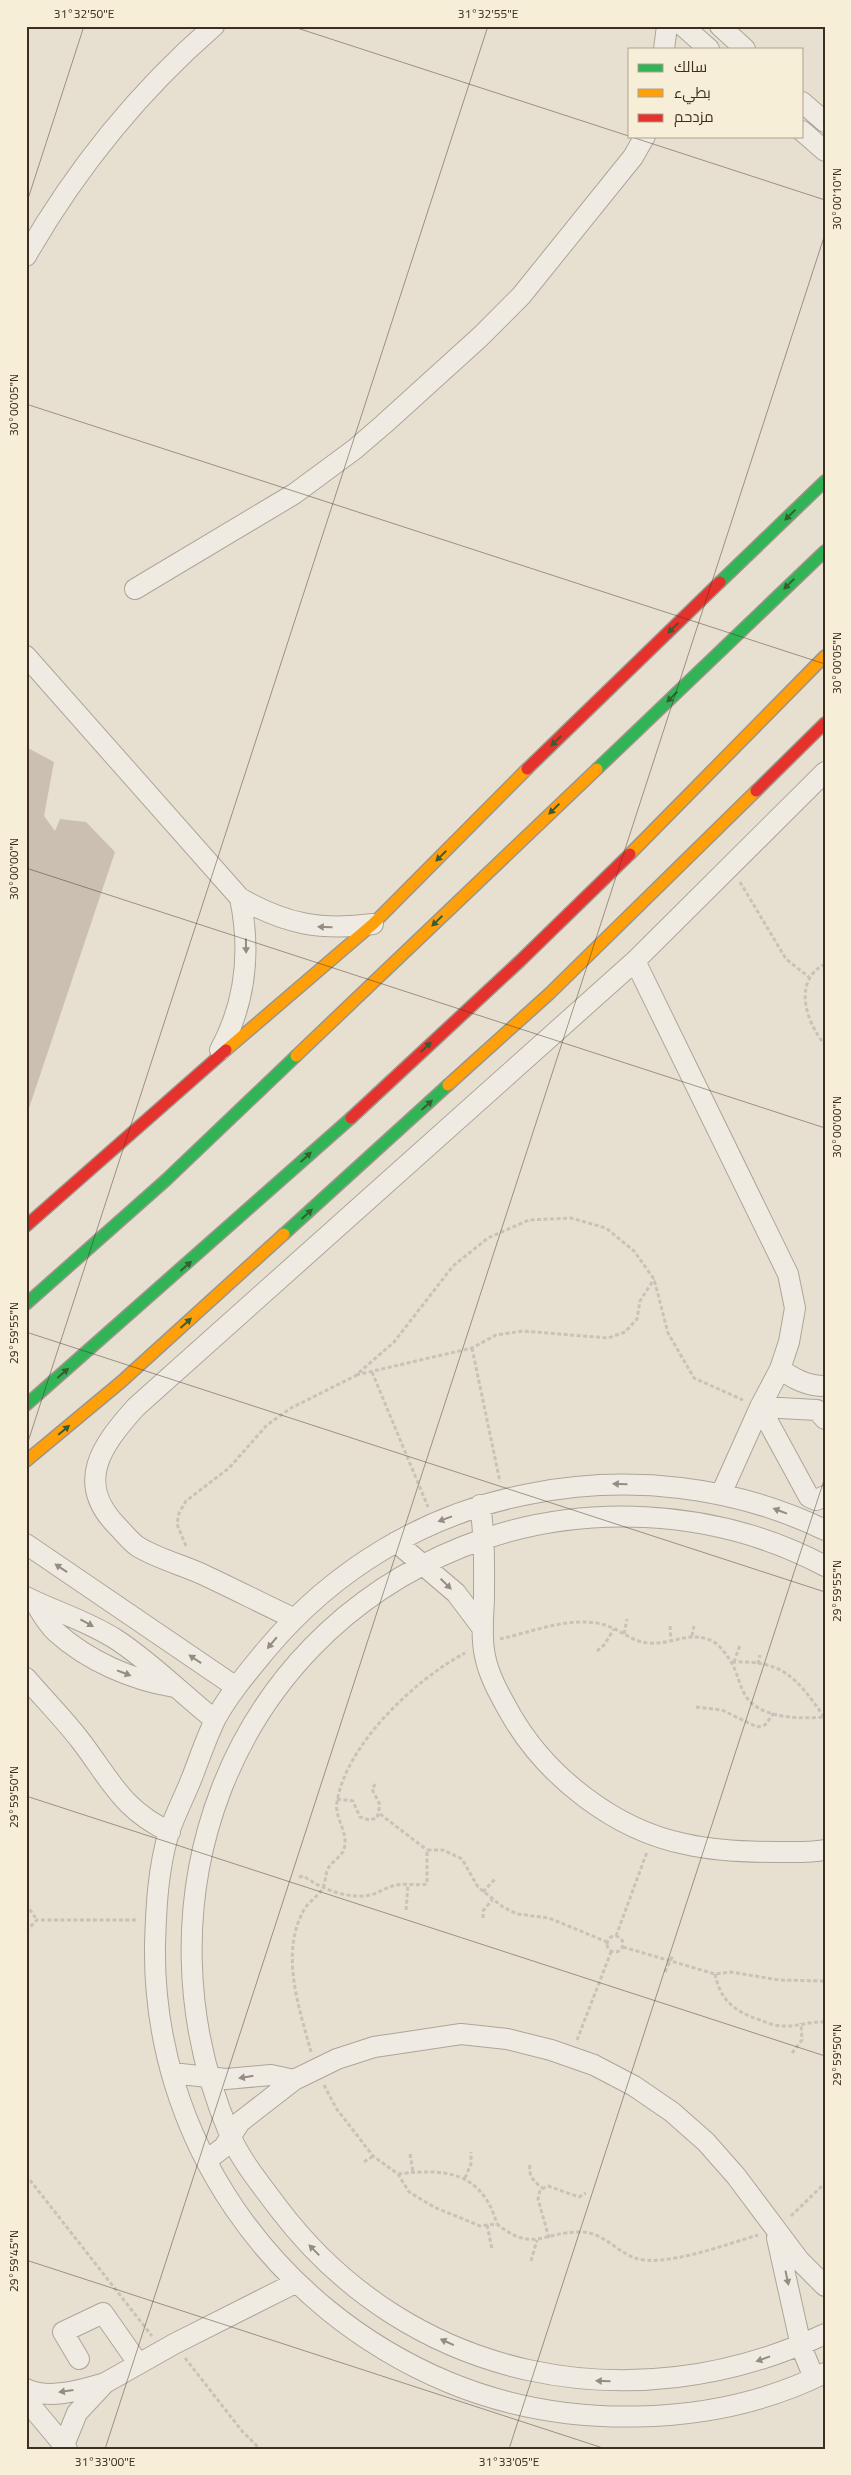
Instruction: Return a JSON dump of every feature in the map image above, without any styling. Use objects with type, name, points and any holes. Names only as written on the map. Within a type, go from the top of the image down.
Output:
[{"type":"main road","points":[[26,1226],[215,1059],[373,924],[540,756],[825,481]]},
{"type":"main road","points":[[26,1304],[166,1180],[825,551]]},
{"type":"main road","points":[[26,1405],[254,1206],[502,977],[679,806],[825,656]]},
{"type":"main road","points":[[26,1461],[128,1376],[549,994],[825,723]]},
{"type":"street","points":[[26,256],[47,220],[88,160],[133,105],[183,53],[214,26]]},
{"type":"street","points":[[664,48],[667,26]]},
{"type":"street","points":[[683,26],[708,48]]},
{"type":"street","points":[[720,26],[743,48]]},
{"type":"street","points":[[804,104],[825,122]]},
{"type":"street","points":[[804,134],[825,151]]},
{"type":"street","points":[[134,589],[294,494],[355,449],[384,424],[480,337],[520,296],[634,158],[644,138]]},
{"type":"street","points":[[26,656],[240,898],[264,912],[309,925],[346,928],[373,924]]},
{"type":"street","points":[[293,1618],[204,1575],[138,1547],[107,1516],[98,1501],[93,1478],[101,1454],[111,1434],[143,1401],[635,961],[825,772]]},
{"type":"street","points":[[215,1059],[227,1037],[242,990],[246,943],[240,898]]},
{"type":"street","points":[[635,961],[788,1274],[795,1308],[790,1342],[780,1370],[760,1407],[721,1494]]},
{"type":"street","points":[[780,1370],[795,1380],[813,1386],[825,1386]]},
{"type":"street","points":[[760,1407],[817,1410],[825,1419]]},
{"type":"street","points":[[760,1407],[809,1497],[816,1500],[825,1496]]},
{"type":"street","points":[[775,2231],[801,2346],[820,2375],[754,2399],[698,2412],[640,2417],[582,2415],[525,2407],[470,2391],[416,2369],[366,2340],[320,2305],[251,2233],[227,2198],[206,2161],[186,2118],[172,2073],[157,1997],[156,1920],[163,1861],[170,1832],[215,1720],[236,1687],[293,1618],[352,1569],[396,1542],[434,1522],[480,1505],[557,1488],[612,1484],[667,1486],[721,1494],[820,1523]]},
{"type":"street","points":[[480,1505],[485,1538],[483,1636],[485,1658],[500,1695],[520,1730],[545,1762],[575,1790],[608,1813],[653,1834],[684,1844],[724,1851],[825,1850]]},
{"type":"street","points":[[825,1566],[804,1555],[753,1536],[701,1523],[647,1516],[575,1519],[539,1524],[485,1538],[422,1564],[377,1592],[338,1623],[302,1658],[271,1697],[249,1730],[222,1784],[206,1831],[196,1880],[191,1929],[192,1987],[198,2029],[210,2078],[231,2138],[262,2186],[296,2230],[334,2270],[378,2304],[425,2333],[476,2355],[529,2371],[584,2380],[640,2382],[695,2376],[749,2364],[801,2346],[825,2334]]},
{"type":"street","points":[[396,1542],[456,1593],[483,1636]]},
{"type":"street","points":[[28,1549],[236,1687]]},
{"type":"street","points":[[30,1599],[76,1617],[116,1639],[153,1666],[174,1687],[215,1720]]},
{"type":"street","points":[[30,1599],[55,1632],[85,1652],[132,1676],[148,1682],[174,1687]]},
{"type":"street","points":[[26,1678],[80,1740],[115,1789],[130,1806],[148,1822],[170,1832]]},
{"type":"street","points":[[206,2161],[220,2151],[231,2138],[240,2122],[294,2080],[337,2059],[374,2047],[461,2034],[507,2039],[594,2065],[634,2086],[672,2112],[706,2142],[736,2176],[798,2260],[825,2286]]},
{"type":"street","points":[[172,2073],[210,2078],[242,2079],[270,2075],[294,2080]]},
{"type":"street","points":[[26,2389],[47,2394],[84,2389],[105,2383],[168,2347],[296,2282]]},
{"type":"street","points":[[78,2359],[63,2332],[103,2313],[138,2363]]},
{"type":"street","points":[[65,2447],[77,2413],[105,2383]]},
{"type":"street","points":[[26,2400],[65,2447]]},
{"type":"path","points":[[731,865],[786,959],[810,977]]},
{"type":"path","points":[[825,964],[810,977],[804,997],[806,1008],[825,1045]]},
{"type":"path","points":[[356,1376],[394,1342],[453,1266],[488,1238],[529,1220],[571,1218],[606,1228],[634,1251],[654,1279],[668,1332],[694,1378],[760,1407]]},
{"type":"path","points":[[204,1575],[180,1536],[177,1524],[179,1513],[186,1501],[229,1468],[267,1425],[309,1398],[356,1376],[472,1348],[496,1335],[523,1330],[608,1338],[625,1332],[637,1318],[640,1301],[654,1279]]},
{"type":"path","points":[[472,1348],[503,1499]]},
{"type":"path","points":[[372,1372],[434,1522]]},
{"type":"path","points":[[624,1634],[627,1618]]},
{"type":"path","points":[[497,2224],[480,2226],[434,2207],[409,2192],[398,2174],[373,2156],[336,2108],[316,2069],[295,1991],[295,1936],[297,1923],[306,1906],[323,1888],[330,1866],[344,1850],[345,1838],[336,1810],[337,1799],[355,1757],[380,1722],[409,1690],[483,1636],[569,1623],[604,1624],[638,1642],[652,1644],[692,1636],[712,1641],[733,1662],[746,1697],[758,1709],[795,1719],[824,1717]]},
{"type":"path","points":[[670,1626],[671,1640]]},
{"type":"path","points":[[692,1636],[694,1626]]},
{"type":"path","points":[[597,1651],[604,1645],[614,1629]]},
{"type":"path","points":[[733,1662],[740,1645]]},
{"type":"path","points":[[758,1664],[760,1655]]},
{"type":"path","points":[[733,1662],[758,1664],[788,1672],[799,1682],[824,1717]]},
{"type":"path","points":[[696,1707],[722,1710],[735,1715],[749,1725],[757,1727],[765,1725],[774,1713]]},
{"type":"path","points":[[376,1783],[372,1789],[380,1805],[380,1814]]},
{"type":"path","points":[[337,1799],[353,1801],[356,1812],[365,1819],[373,1819],[380,1814]]},
{"type":"path","points":[[380,1814],[427,1850],[443,1850],[462,1859],[468,1874],[492,1900],[517,1914],[549,1918],[607,1942],[611,1952],[570,2057]]},
{"type":"path","points":[[616,1936],[653,1834]]},
{"type":"path","points":[[299,1877],[304,1876],[310,1882],[323,1888],[361,1896],[396,1885],[427,1884],[427,1850]]},
{"type":"path","points":[[483,1892],[495,1879]]},
{"type":"path","points":[[406,1910],[408,1885]]},
{"type":"path","points":[[482,1918],[483,1911],[492,1900]]},
{"type":"path","points":[[26,1904],[37,1920]]},
{"type":"path","points":[[26,1931],[37,1920],[156,1920]]},
{"type":"path","points":[[607,1942],[609,1938],[616,1936],[622,1940],[622,1947],[618,1952],[611,1952]]},
{"type":"path","points":[[622,1947],[715,1974],[731,1972],[779,1980],[825,1981]]},
{"type":"path","points":[[665,1972],[673,1954]]},
{"type":"path","points":[[715,1974],[718,1988],[725,2000],[735,2010],[750,2017],[782,2026],[825,2022]]},
{"type":"path","points":[[792,2053],[802,2040],[801,2024]]},
{"type":"path","points":[[465,2178],[471,2164],[472,2152]]},
{"type":"path","points":[[410,2154],[413,2172]]},
{"type":"path","points":[[364,2162],[373,2156]]},
{"type":"path","points":[[530,2165],[529,2171],[533,2180],[542,2188]]},
{"type":"path","points":[[398,2174],[413,2172],[455,2174],[465,2178],[486,2198],[497,2224],[509,2234],[522,2240],[537,2240],[565,2233],[589,2232],[635,2258],[661,2261],[775,2231],[825,2183]]},
{"type":"path","points":[[26,2175],[168,2347],[260,2449]]},
{"type":"path","points":[[542,2188],[548,2186],[579,2197],[586,2193]]},
{"type":"path","points":[[542,2188],[538,2199],[549,2238]]},
{"type":"path","points":[[487,2225],[492,2249]]},
{"type":"path","points":[[531,2261],[537,2240]]},
{"type":"building","points":[[26,747],[54,762],[44,816],[55,831],[60,819],[86,822],[115,852],[27,1114]]},
{"type":"traffic: fast","points":[[720,582],[825,481]]},
{"type":"traffic: fast","points":[[597,769],[825,551]]},
{"type":"traffic: fast","points":[[26,1304],[166,1180],[296,1056]]},
{"type":"traffic: fast","points":[[284,1234],[448,1085]]},
{"type":"traffic: fast","points":[[26,1405],[351,1118]]},
{"type":"traffic: slow","points":[[630,854],[825,656]]},
{"type":"traffic: slow","points":[[226,1050],[373,924],[527,769]]},
{"type":"traffic: slow","points":[[296,1056],[597,769]]},
{"type":"traffic: slow","points":[[448,1085],[549,994],[756,791]]},
{"type":"traffic: slow","points":[[26,1461],[121,1382],[284,1234]]},
{"type":"traffic: jam","points":[[527,769],[720,582]]},
{"type":"traffic: jam","points":[[756,791],[825,723]]},
{"type":"traffic: jam","points":[[351,1118],[520,961],[630,854]]},
{"type":"traffic: jam","points":[[26,1226],[226,1050]]}]
